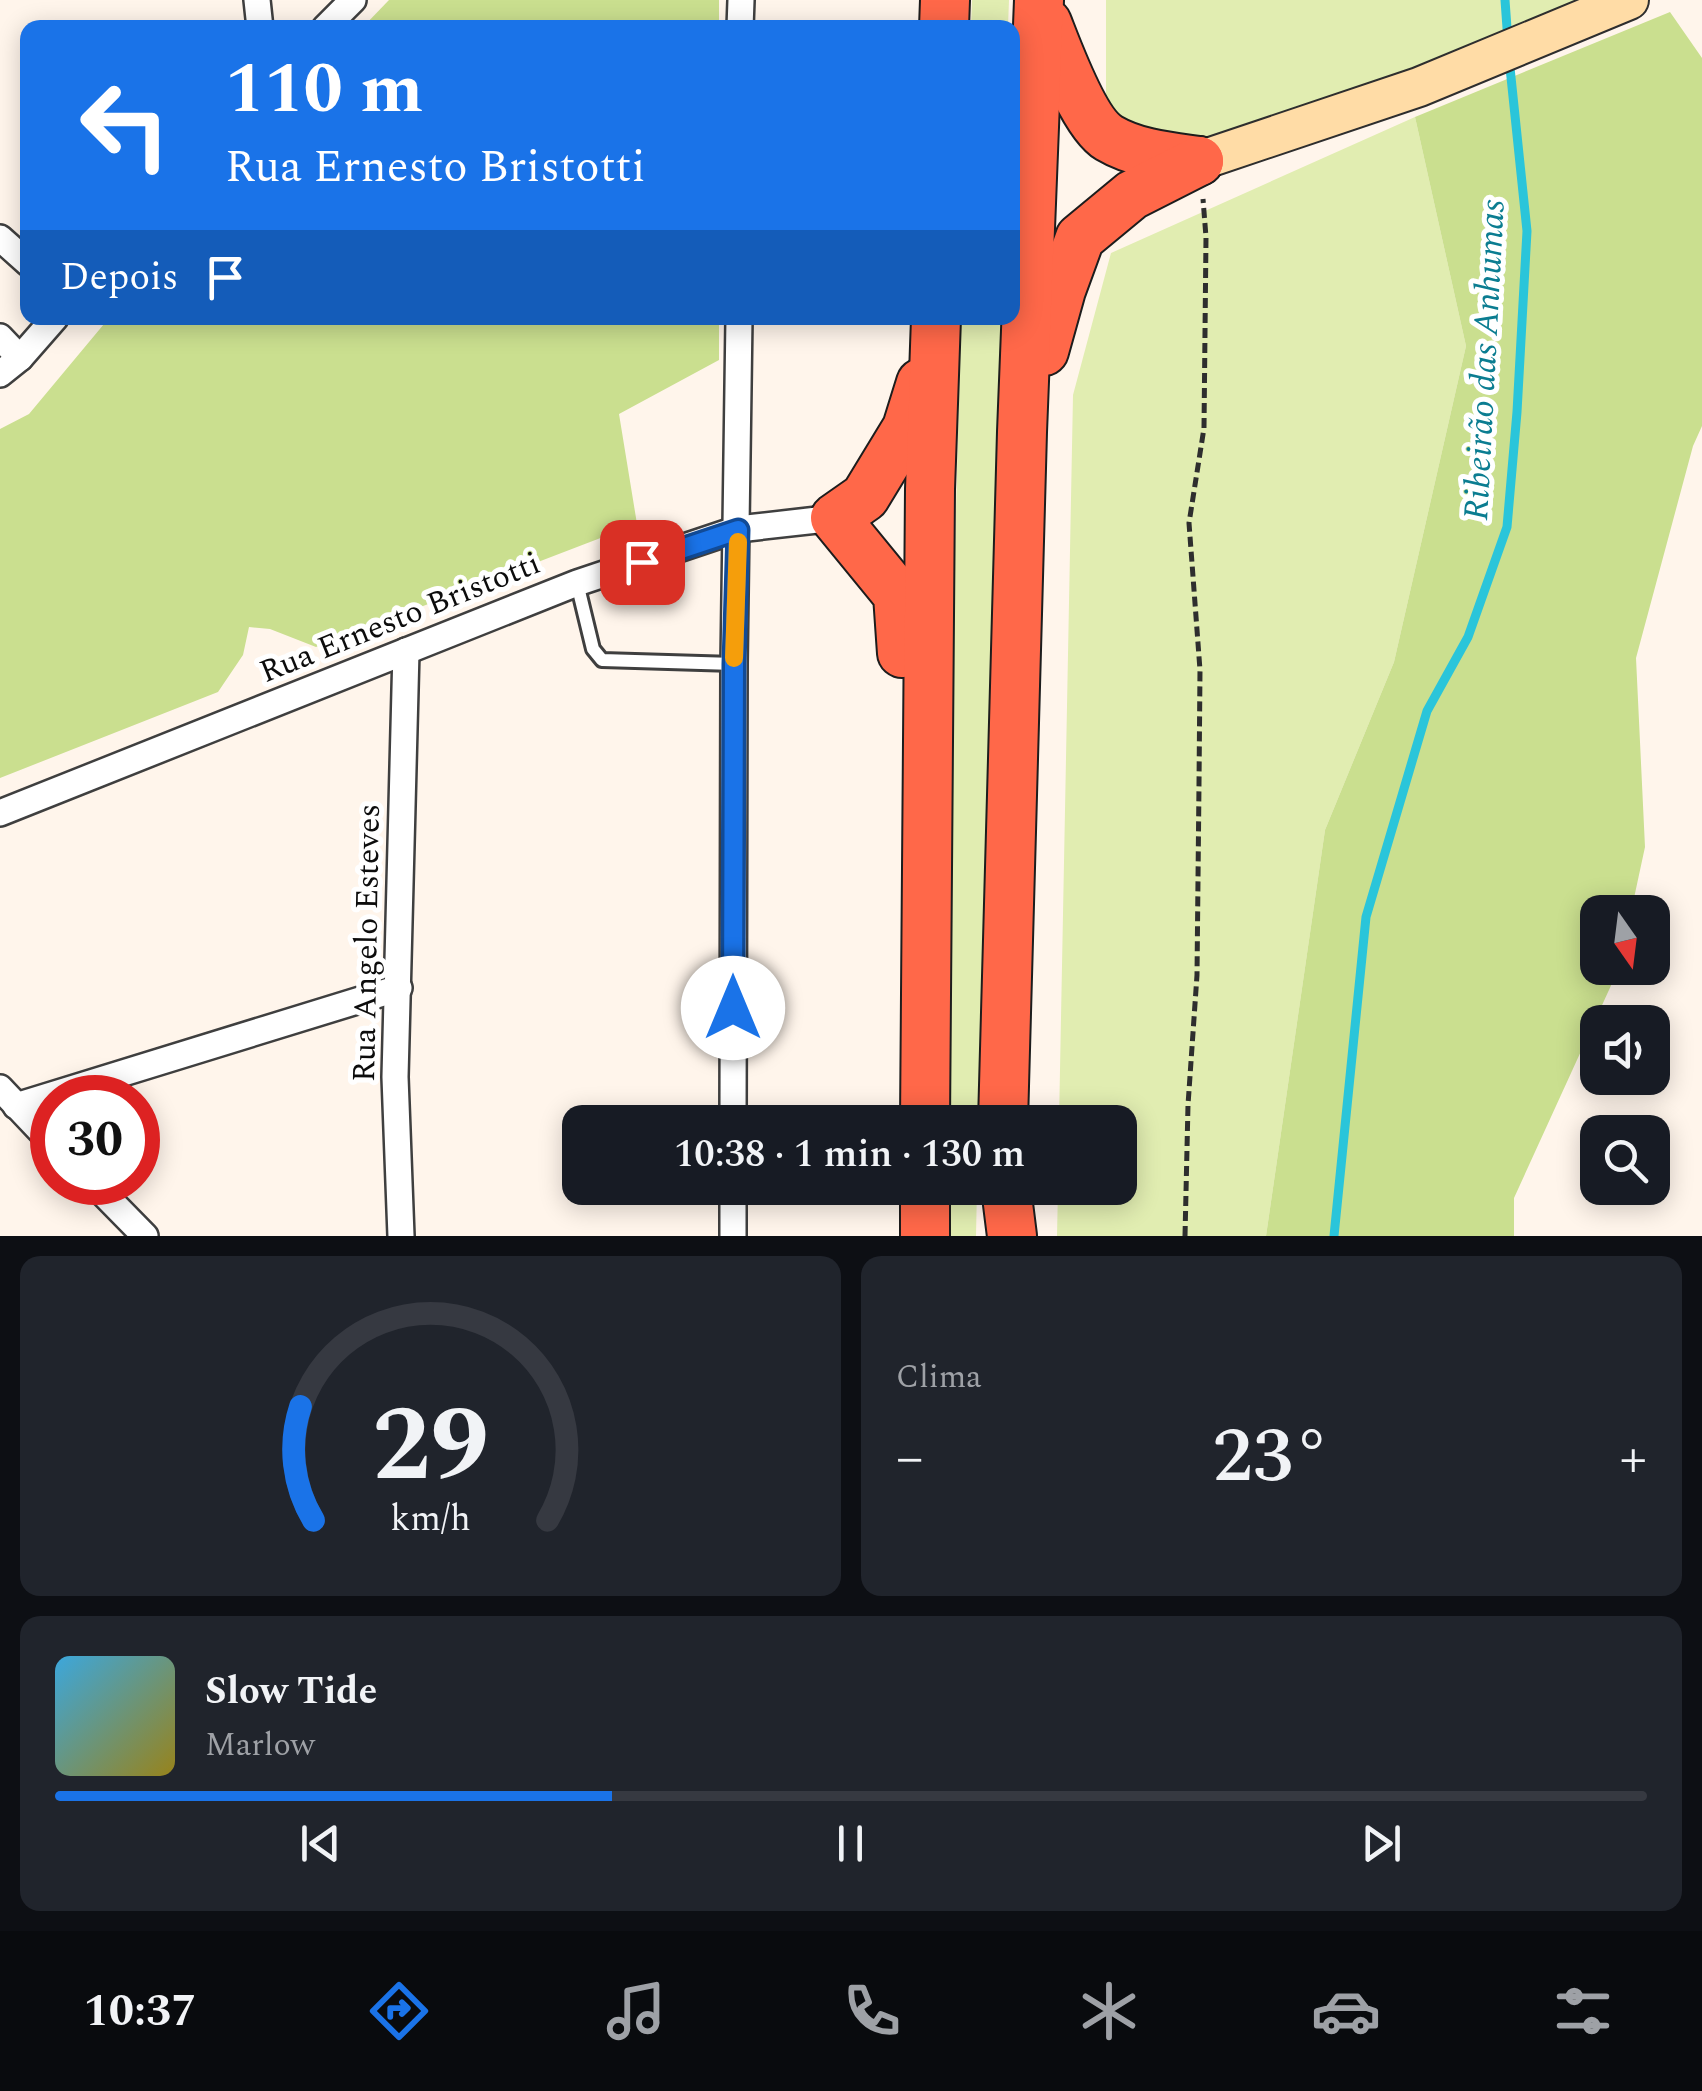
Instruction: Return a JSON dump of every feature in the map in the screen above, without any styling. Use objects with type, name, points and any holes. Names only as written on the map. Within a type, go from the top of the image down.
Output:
[{"type":"highway","points":[[1039,2],[1072,87],[1106,137],[1156,156],[1200,161]]},
{"type":"highway","points":[[1003,1105],[1022,432],[1039,2]]},
{"type":"highway","points":[[1022,432],[1061,290],[1080,238],[1132,195],[1200,161]]},
{"type":"highway","points":[[925,817],[905,688],[898,595],[834,518],[865,498],[907,428],[936,327]]},
{"type":"highway","points":[[925,1105],[925,817],[936,327]]},
{"type":"highway","points":[[925,1205],[925,1236]]},
{"type":"highway","points":[[1000,1236],[1003,1205]]},
{"type":"highway","points":[[1007,1205],[1012,1236]]},
{"type":"main road","points":[[1200,161],[1419,87],[1629,0]]},
{"type":"street","points":[[333,20],[353,0]]},
{"type":"street","points":[[0,238],[20,255]]},
{"type":"street","points":[[0,337],[10,366],[48,325]]},
{"type":"street","points":[[733,1105],[739,325]]},
{"type":"street","name":"Rua Ernesto Bristotti","points":[[0,813],[577,583],[738,530],[834,518]]},
{"type":"street","name":"Rua Angelo Esteves","points":[[401,1236],[395,1078],[406,652]]},
{"type":"street","points":[[30,1120],[8,1097],[399,988]]},
{"type":"street","points":[[115,1205],[145,1236]]},
{"type":"street","points":[[733,1205],[733,1236]]},
{"type":"lane","points":[[577,583],[594,649],[602,660],[734,664]]},
{"type":"path","points":[[1185,1236],[1188,1105],[1198,975],[1200,670],[1189,523],[1204,428],[1206,237],[1200,161]]},
{"type":"green space","points":[[389,0],[719,0],[719,20],[370,20]]},
{"type":"green space","points":[[972,0],[1009,0],[1008,20],[971,20]]},
{"type":"green space","points":[[1106,0],[1629,0],[1199,161],[1106,137]]},
{"type":"green space","points":[[1670,12],[1702,58],[1702,426],[1693,446],[1636,658],[1645,847],[1635,895],[1580,895],[1580,985],[1611,985],[1602,1005],[1580,1005],[1580,1053],[1514,1198],[1514,1236],[1266,1236],[1325,830],[1394,662],[1466,346],[1415,117]]},
{"type":"green space","points":[[1415,117],[1466,346],[1394,662],[1325,830],[1266,1236],[1057,1236],[1058,1205],[1137,1205],[1137,1105],[1059,1105],[1073,395],[1111,253]]},
{"type":"green space","points":[[103,325],[719,325],[719,360],[619,414],[637,524],[316,647],[270,629],[249,627],[243,655],[218,692],[0,778],[0,429],[29,414]]},
{"type":"green space","points":[[961,325],[1001,325],[979,1105],[940,1105]]},
{"type":"green space","points":[[937,1205],[977,1205],[976,1236],[936,1236]]},
{"type":"waterway","name":"Ribeirão das Anhumas","points":[[1505,0],[1508,42]]},
{"type":"waterway","name":"Ribeirão das Anhumas","points":[[1334,1236],[1366,917],[1427,711],[1468,637],[1507,527],[1527,231],[1509,58]]},
{"type":"slow traffic","points":[[734,658],[738,542]]},
{"type":"route","points":[[642,562],[738,530],[733,1008]]}]
